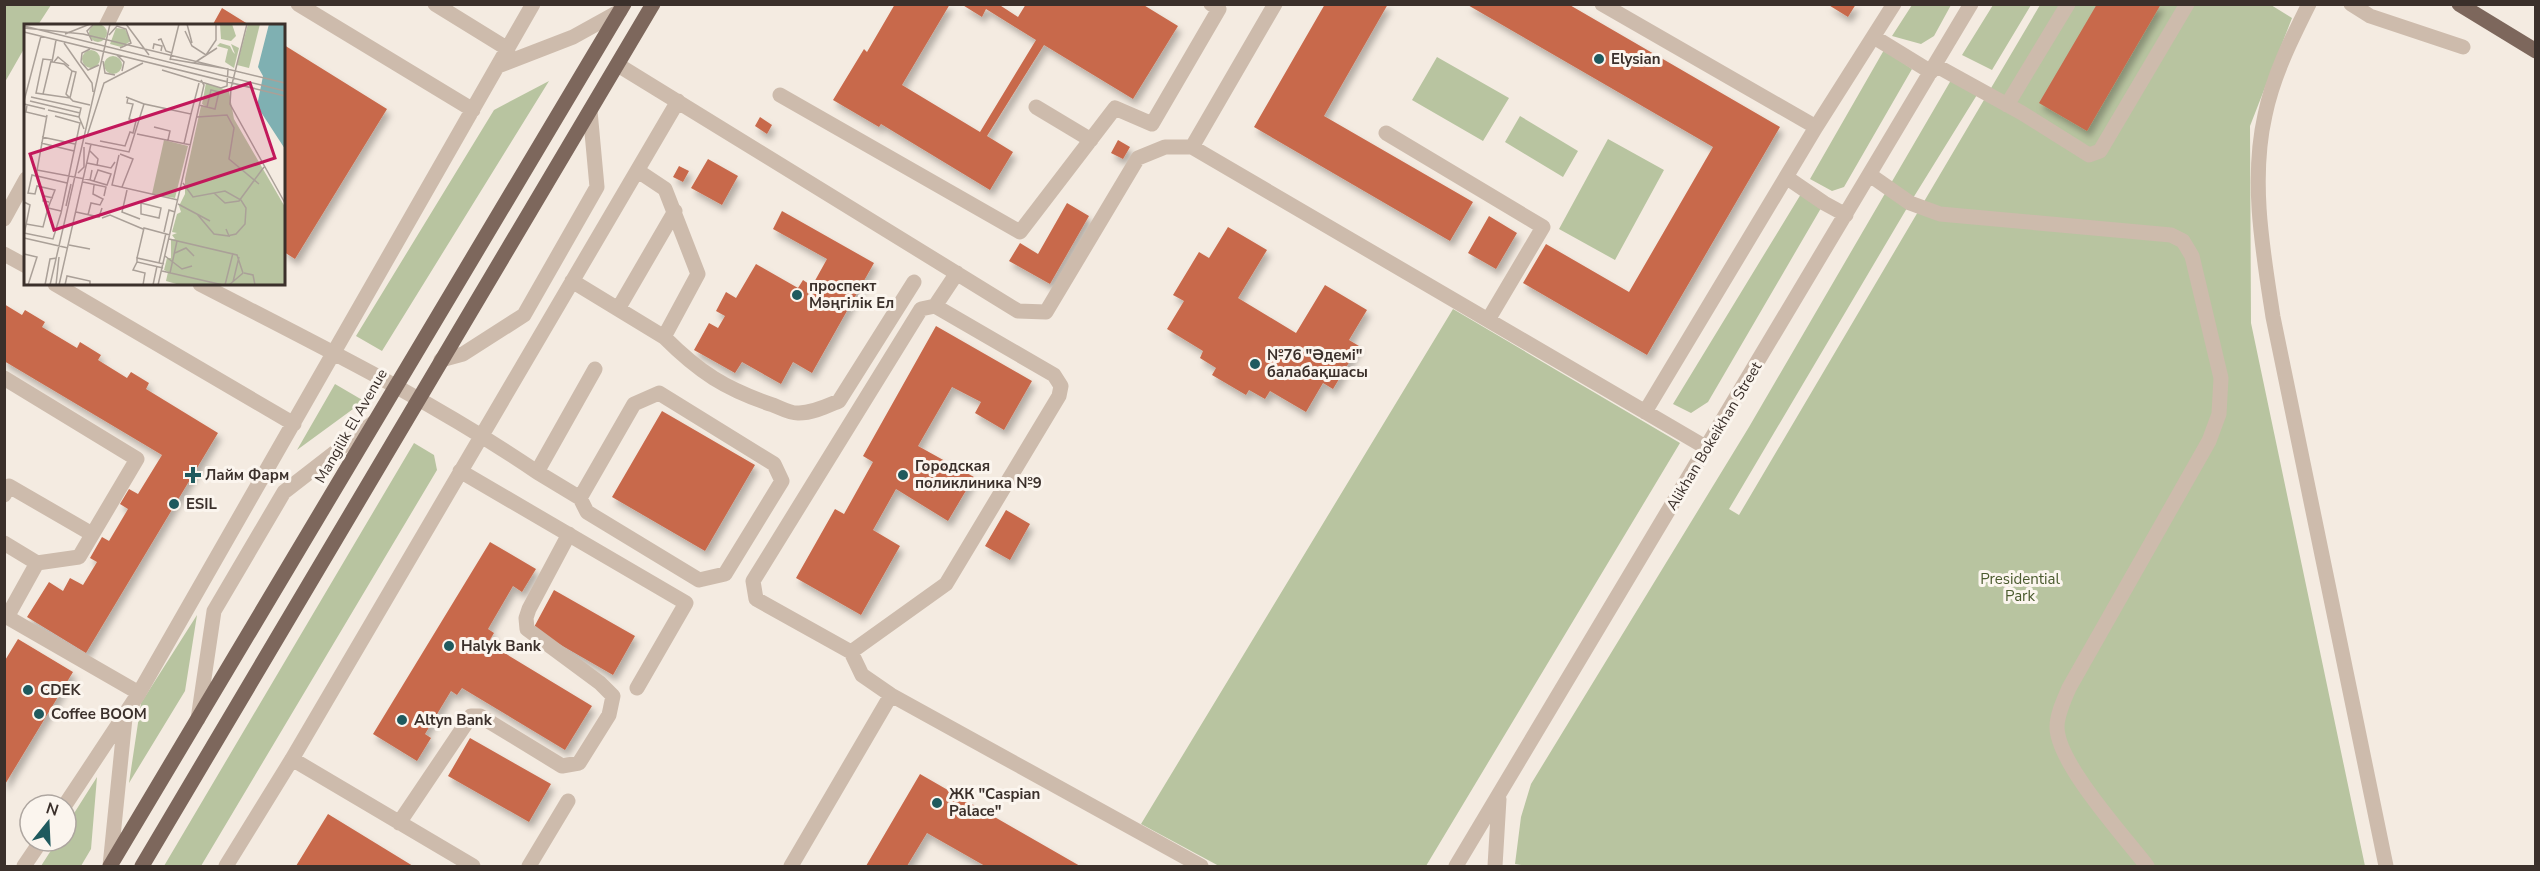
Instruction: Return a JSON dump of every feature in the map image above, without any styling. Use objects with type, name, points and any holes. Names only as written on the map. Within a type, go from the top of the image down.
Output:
[{"type":"main road","points":[[142,867],[653,4]]},
{"type":"main road","points":[[2459,4],[2535,51]]},
{"type":"main road","name":"Mangilik El Avenue","points":[[110,867],[622,8]]},
{"type":"street","points":[[107,24],[117,4]]},
{"type":"street","points":[[298,4],[473,110]]},
{"type":"street","points":[[435,4],[508,49]]},
{"type":"street","points":[[73,793],[139,693],[533,4]]},
{"type":"street","points":[[780,95],[1020,232],[1115,108],[1152,124],[1219,9],[1211,4]]},
{"type":"street","points":[[1192,147],[1275,4]]},
{"type":"street","points":[[1602,4],[1816,127]]},
{"type":"street","points":[[1645,412],[1816,127],[1894,4]]},
{"type":"street","name":"Alikhan Bokeikhan Street","points":[[1456,867],[1971,4]]},
{"type":"street","points":[[2007,105],[2068,4]]},
{"type":"street","points":[[1874,37],[2007,105],[2089,155],[2100,151],[2187,4]]},
{"type":"street","points":[[2309,4],[2291,40],[2264,116],[2259,157],[2264,255],[2273,317],[2386,867]]},
{"type":"street","points":[[2351,4],[2370,16],[2463,47]]},
{"type":"street","points":[[498,66],[573,37],[622,8]]},
{"type":"street","points":[[618,65],[1018,311],[1046,312],[1138,158],[1165,147],[1192,147],[1707,448]]},
{"type":"street","points":[[226,867],[292,759],[678,101]]},
{"type":"street","points":[[1036,107],[1091,140]]},
{"type":"street","points":[[441,360],[463,354],[524,315],[597,187],[590,111]]},
{"type":"street","points":[[1386,133],[1543,227],[1488,320]]},
{"type":"street","points":[[638,171],[665,189],[698,274],[664,337]]},
{"type":"street","points":[[1870,175],[1910,203],[1941,214],[2171,235],[2183,241],[2192,256],[2221,378],[2219,414],[2209,441],[2070,688],[2059,712],[2056,726],[2059,743],[2070,766],[2147,867]]},
{"type":"street","points":[[1786,177],[1846,215]]},
{"type":"street","points":[[4,219],[24,187]]},
{"type":"street","points":[[618,309],[675,211]]},
{"type":"street","points":[[4,254],[24,265]]},
{"type":"street","points":[[935,306],[957,273]]},
{"type":"street","points":[[572,281],[664,337],[690,363],[732,389],[798,414],[839,401],[914,282]]},
{"type":"street","points":[[57,285],[294,424]]},
{"type":"street","points":[[202,285],[396,387],[481,436],[580,498],[587,512],[699,580],[725,574],[782,481],[774,464],[659,393],[634,404],[580,498]]},
{"type":"street","points":[[851,652],[946,585],[1059,396],[1061,386],[1054,375],[935,306],[921,309],[753,581],[756,599],[851,652],[861,675],[891,695],[1201,867]]},
{"type":"street","points":[[537,472],[595,369]]},
{"type":"street","points":[[4,378],[137,459],[79,557],[37,562],[4,543]]},
{"type":"street","points":[[198,720],[214,611],[284,492],[376,422]]},
{"type":"street","points":[[460,471],[686,603],[637,688]]},
{"type":"street","points":[[6,488],[92,534]]},
{"type":"street","points":[[399,823],[471,716],[480,716],[562,766],[579,763],[609,715],[613,696],[600,683],[527,629],[526,618],[529,609],[568,534]]},
{"type":"street","points":[[37,562],[5,618],[139,693]]},
{"type":"street","points":[[791,867],[891,695]]},
{"type":"street","points":[[110,867],[126,715]]},
{"type":"street","points":[[292,759],[473,867]]},
{"type":"street","points":[[1495,867],[1499,796]]},
{"type":"street","points":[[529,867],[568,801]]},
{"type":"street","points":[[24,867],[33,853]]},
{"type":"green space","points":[[5,4],[51,5],[39,24],[24,24],[24,49],[5,82]]},
{"type":"green space","points":[[1912,5],[1951,5],[1934,36],[1921,44],[1892,36]]},
{"type":"green space","points":[[1993,5],[2031,5],[1992,70],[1962,55]]},
{"type":"green space","name":"Presidential Park","points":[[2040,5],[2271,5],[2292,18],[2250,126],[2251,323],[2365,866],[1528,866],[1515,864],[1521,817],[1531,784],[1749,427],[1954,75],[1980,90],[1910,203],[1729,509],[1739,515]]},
{"type":"green space","points":[[1884,50],[1912,69],[1844,187],[1832,191],[1810,179]]},
{"type":"green space","points":[[1437,57],[1509,98],[1483,141],[1412,100]]},
{"type":"green space","points":[[549,81],[382,351],[356,336],[494,110]]},
{"type":"green space","points":[[1520,116],[1578,151],[1563,177],[1505,142]]},
{"type":"green space","points":[[1608,139],[1664,170],[1615,260],[1559,229]]},
{"type":"green space","points":[[1804,189],[1824,203],[1708,402],[1691,413],[1673,404]]},
{"type":"green space","points":[[1453,309],[1680,443],[1426,866],[1219,866],[1141,824]]},
{"type":"green space","points":[[335,384],[364,401],[297,450]]},
{"type":"green space","points":[[414,443],[434,455],[437,470],[201,866],[164,866]]},
{"type":"green space","points":[[197,615],[185,691],[129,783],[141,703]]},
{"type":"green space","points":[[97,777],[91,849],[81,866],[41,866],[49,853],[78,853],[78,807]]},
{"type":"building","points":[[895,4],[950,4],[902,85],[980,132],[1036,40],[986,9],[982,17],[961,4],[998,4],[1018,17],[1026,4],[1142,4],[1178,26],[1133,99],[1044,45],[987,136],[1013,152],[990,190],[881,124],[879,127],[833,100],[864,49],[867,52]]},
{"type":"building","points":[[1325,4],[1388,4],[1324,116],[1473,202],[1450,241],[1254,127]]},
{"type":"building","points":[[1466,4],[1568,4],[1780,127],[1647,355],[1523,283],[1546,244],[1629,292],[1713,147]]},
{"type":"building","points":[[1827,4],[1856,4],[1848,17]]},
{"type":"building","points":[[2097,4],[2161,4],[2087,131],[2039,103]]},
{"type":"building","points":[[222,8],[248,24],[213,24]]},
{"type":"building","points":[[285,46],[387,109],[295,259],[285,253]]},
{"type":"building","points":[[760,117],[772,125],[767,134],[755,126]]},
{"type":"building","points":[[1118,140],[1130,147],[1123,159],[1111,153]]},
{"type":"building","points":[[708,159],[738,176],[722,205],[691,188]]},
{"type":"building","points":[[679,166],[689,171],[683,182],[673,177]]},
{"type":"building","points":[[1067,203],[1089,216],[1050,284],[1009,261],[1020,243],[1038,254]]},
{"type":"building","name":"проспект Мәңгілік Ел","points":[[782,211],[874,263],[812,373],[793,362],[781,384],[742,362],[735,373],[694,350],[709,323],[718,328],[725,316],[716,311],[726,292],[736,298],[756,264],[798,288],[803,280],[812,286],[827,259],[773,229]]},
{"type":"building","points":[[1489,216],[1517,233],[1496,269],[1468,253]]},
{"type":"building","points":[[1228,227],[1267,250],[1238,298],[1296,333],[1325,285],[1367,310],[1349,340],[1359,346],[1333,389],[1323,383],[1306,412],[1270,391],[1265,399],[1249,390],[1246,395],[1212,375],[1216,368],[1200,358],[1203,351],[1167,329],[1184,301],[1173,295],[1199,252],[1209,258]]},
{"type":"building","points":[[4,304],[22,315],[25,310],[45,322],[42,327],[77,348],[80,342],[101,355],[98,360],[127,378],[131,372],[149,383],[146,389],[218,433],[86,653],[27,617],[49,582],[63,591],[70,578],[83,585],[97,562],[90,558],[102,537],[109,541],[128,509],[120,504],[129,489],[138,494],[162,455],[4,361]]},
{"type":"building","name":"Городская поликлиника №9","points":[[936,326],[1032,381],[1004,430],[975,413],[981,402],[952,387],[918,446],[974,477],[948,521],[896,489],[873,530],[900,546],[861,615],[796,578],[835,509],[844,514],[873,462],[863,456]]},
{"type":"building","points":[[662,411],[755,465],[705,551],[612,497]]},
{"type":"building","points":[[1006,510],[1030,524],[1010,560],[985,546]]},
{"type":"building","points":[[490,542],[536,569],[522,592],[513,586],[488,629],[494,633],[488,643],[592,706],[565,750],[462,688],[457,695],[451,691],[425,734],[431,738],[417,761],[373,734]]},
{"type":"building","points":[[554,590],[635,636],[613,675],[533,629]]},
{"type":"building","points":[[18,639],[73,672],[4,786],[4,662]]},
{"type":"building","points":[[470,738],[551,784],[529,822],[448,776]]},
{"type":"building","name":"ЖК \"Caspian Palace\"","points":[[920,774],[1080,866],[985,866],[927,833],[907,866],[866,866]]},
{"type":"building","points":[[328,814],[413,866],[296,866]]},
{"type":"place","name":"Elysian","points":[[1599,59]]},
{"type":"place","name":"проспект Мәңгілік Ел","points":[[797,295]]},
{"type":"place","name":"№76 \"Әдемі\" балабақшасы","points":[[1255,364]]},
{"type":"place","name":"Лайм Фарм","points":[[193,475]]},
{"type":"place","name":"Городская поликлиника №9","points":[[903,475]]},
{"type":"place","name":"ESIL","points":[[174,504]]},
{"type":"place","name":"Halyk Bank","points":[[449,646]]},
{"type":"place","name":"CDEK","points":[[28,690]]},
{"type":"place","name":"Coffee BOOM","points":[[39,714]]},
{"type":"place","name":"Altyn Bank","points":[[402,720]]},
{"type":"place","name":"ЖК \"Caspian Palace\"","points":[[937,803]]}]
